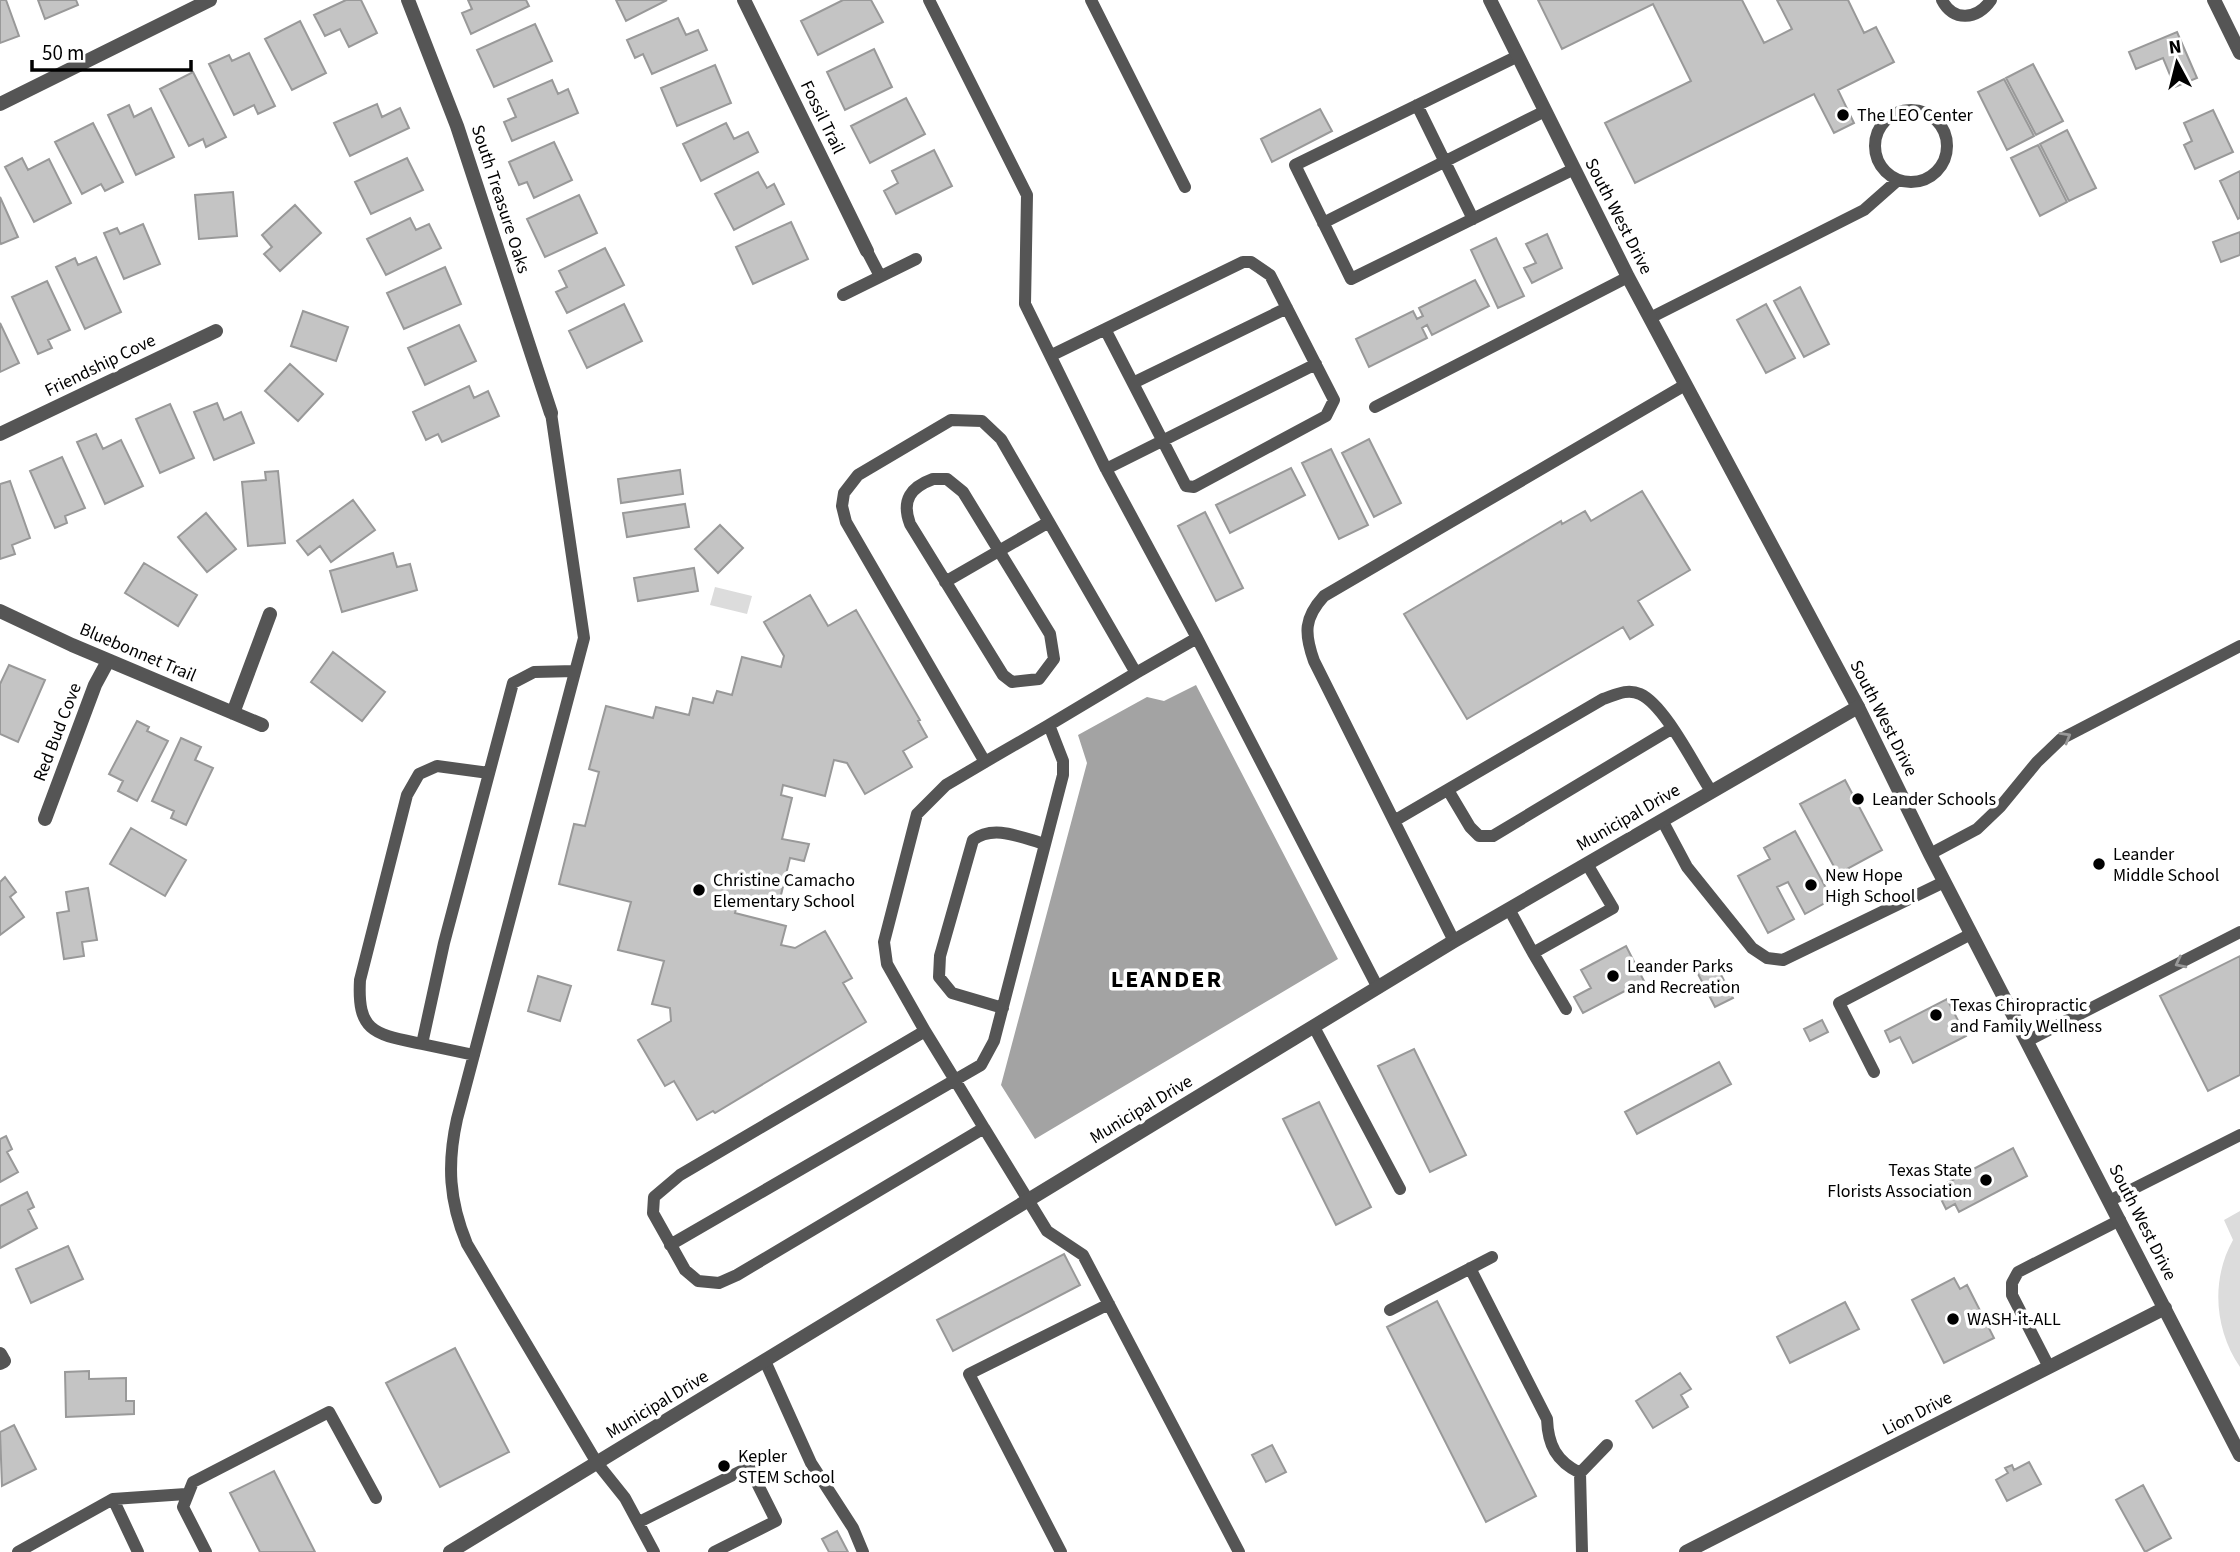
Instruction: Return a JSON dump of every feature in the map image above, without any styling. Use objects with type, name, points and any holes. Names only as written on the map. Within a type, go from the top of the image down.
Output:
[{"type":"street","points":[[0,104],[210,0]]},
{"type":"street","name":"South Treasure Oaks","points":[[408,0],[457,126],[551,413]]},
{"type":"street","name":"Fossil Trail","points":[[744,0],[867,251]]},
{"type":"street","name":"South West Drive","points":[[1490,0],[1628,277],[1858,707],[1944,882],[2111,1200],[2240,1455]]},
{"type":"street","points":[[2214,0],[2240,53]]},
{"type":"street","name":"Friendship Cove","points":[[0,434],[216,331]]},
{"type":"street","name":"Bluebonnet Trail","points":[[0,611],[108,661],[262,725]]},
{"type":"street","points":[[233,713],[270,614]]},
{"type":"street","name":"Red Bud Cove","points":[[45,819],[95,685],[108,661]]},
{"type":"street","name":"Municipal Drive","points":[[456,1551],[1454,941],[1858,707]]},
{"type":"street","name":"Lion Drive","points":[[1686,1552],[2165,1308]]},
{"type":"lane","points":[[929,0],[1027,195],[1025,304],[1106,469],[1197,638],[1378,988]]},
{"type":"lane","points":[[1091,0],[1185,187]]},
{"type":"lane","points":[[1942,0],[1947,11],[1956,16],[1969,16],[1984,9],[1991,0]]},
{"type":"lane","points":[[1518,56],[1294,165],[1351,279],[1574,169]]},
{"type":"lane","points":[[1417,105],[1473,219]]},
{"type":"lane","points":[[1911,109],[1925,112],[1937,120],[1945,131],[1948,145],[1945,159],[1938,171],[1926,179],[1912,183],[1898,180],[1886,172],[1877,160],[1874,147],[1877,132],[1885,120],[1897,112],[1911,109]]},
{"type":"lane","points":[[1323,223],[1545,111]]},
{"type":"lane","points":[[1650,318],[1864,210],[1898,180]]},
{"type":"lane","points":[[867,251],[880,276]]},
{"type":"lane","points":[[843,295],[916,259]]},
{"type":"lane","points":[[1052,355],[1105,329],[1243,262],[1251,262],[1270,275],[1334,400],[1326,416],[1194,487],[1186,486],[1105,329]]},
{"type":"lane","points":[[1375,407],[1628,277]]},
{"type":"lane","points":[[1133,383],[1287,308]]},
{"type":"lane","points":[[1106,469],[1315,364]]},
{"type":"lane","points":[[1454,941],[1314,661],[1307,642],[1306,626],[1311,610],[1324,596],[1685,385]]},
{"type":"lane","points":[[551,413],[584,623],[584,638],[474,1055],[451,1147],[449,1173],[458,1221],[467,1244],[597,1464],[625,1498],[654,1552]]},
{"type":"lane","points":[[985,762],[846,522],[842,506],[844,493],[858,475],[951,420],[982,421],[1000,439],[1136,673]]},
{"type":"lane","points":[[947,479],[956,484],[999,551],[1054,646],[1054,659],[1039,679],[1012,682],[1003,675],[906,513],[911,490],[922,483],[947,479]]},
{"type":"lane","points":[[945,582],[1049,522]]},
{"type":"lane","points":[[1197,638],[946,785],[917,814],[884,942],[887,964],[1047,1231],[1083,1255],[1239,1552]]},
{"type":"lane","points":[[1930,854],[1977,829],[2036,762],[2062,739],[2240,646]]},
{"type":"lane","points":[[422,1044],[440,955],[513,683],[534,672],[575,671]]},
{"type":"lane","points":[[1394,821],[1603,699],[1624,691],[1639,693],[1656,705],[1711,791]]},
{"type":"lane","points":[[670,1245],[981,1065],[994,1041],[1063,775],[1063,761],[1049,725]]},
{"type":"lane","points":[[1448,790],[1470,827],[1479,836],[1493,836],[1671,729]]},
{"type":"lane","points":[[474,1055],[378,1032],[363,1020],[358,1007],[360,981],[407,795],[419,774],[437,766],[489,773]]},
{"type":"lane","points":[[1662,820],[1687,867],[1752,948],[1768,958],[1783,960],[1944,882]]},
{"type":"lane","points":[[1003,1008],[952,993],[939,977],[940,956],[973,840],[987,832],[996,832],[1045,844]]},
{"type":"lane","points":[[1534,953],[1613,908],[1587,864]]},
{"type":"lane","points":[[1509,909],[1566,1009]]},
{"type":"lane","points":[[2027,1041],[2240,932]]},
{"type":"lane","points":[[1874,1072],[1839,1003],[1971,933]]},
{"type":"lane","points":[[1314,1027],[1400,1189]]},
{"type":"lane","points":[[925,1031],[671,1183],[654,1197],[653,1213],[685,1270],[698,1281],[719,1283],[737,1275],[984,1128]]},
{"type":"lane","points":[[2111,1200],[2240,1135]]},
{"type":"lane","points":[[2049,1367],[2012,1295],[2012,1283],[2018,1272],[2120,1220]]},
{"type":"lane","points":[[1390,1310],[1492,1257]]},
{"type":"lane","points":[[1470,1268],[1547,1419],[1548,1438],[1554,1452],[1564,1465],[1580,1473]]},
{"type":"lane","points":[[1061,1552],[968,1374],[1109,1304]]},
{"type":"lane","points":[[765,1361],[811,1463],[853,1528],[863,1552]]},
{"type":"lane","points":[[206,1552],[186,1517],[186,1494],[193,1482],[203,1474],[329,1412],[376,1498]]},
{"type":"lane","points":[[1582,1552],[1580,1473],[1606,1445]]},
{"type":"lane","points":[[639,1522],[749,1466],[776,1521],[714,1552]]},
{"type":"lane","points":[[18,1552],[113,1499],[186,1494]]},
{"type":"lane","points":[[113,1499],[138,1552]]},
{"type":"shaded area","points":[[715,587],[752,596],[747,614],[710,605]]},
{"type":"shaded area","points":[[1196,685],[1338,959],[1035,1139],[1001,1085],[1087,763],[1078,735],[1147,697],[1164,701]]},
{"type":"shaded area","points":[[2240,1211],[2240,1367],[2225,1337],[2218,1304],[2221,1271],[2233,1240],[2224,1220]]},
{"type":"building","points":[[0,0],[6,0],[19,36],[0,43]]},
{"type":"building","points":[[38,0],[76,0],[78,5],[45,19]]},
{"type":"building","points":[[346,0],[361,0],[377,33],[349,47],[340,29],[325,36],[314,15]]},
{"type":"building","points":[[468,0],[526,0],[529,6],[471,34],[462,13],[472,9]]},
{"type":"building","points":[[616,0],[667,0],[626,21]]},
{"type":"building","points":[[843,0],[871,0],[883,22],[818,55],[801,21]]},
{"type":"building","points":[[1538,0],[1742,0],[1764,43],[1792,29],[1777,0],[1848,0],[1864,33],[1876,27],[1894,62],[1838,90],[1854,123],[1834,133],[1814,94],[1635,183],[1605,123],[1691,81],[1653,4],[1562,49]]},
{"type":"building","points":[[678,18],[686,35],[698,30],[707,50],[652,74],[643,54],[635,58],[627,40]]},
{"type":"building","points":[[300,21],[326,73],[292,90],[265,39]]},
{"type":"building","points":[[535,24],[552,61],[494,87],[477,50]]},
{"type":"building","points":[[2177,32],[2197,78],[2175,87],[2163,58],[2136,69],[2129,52]]},
{"type":"building","points":[[874,49],[892,87],[845,110],[827,72]]},
{"type":"building","points":[[249,53],[275,106],[258,114],[254,105],[234,115],[209,64],[229,55],[232,61]]},
{"type":"building","points":[[2033,64],[2063,121],[2036,135],[2006,78]]},
{"type":"building","points":[[715,65],[731,103],[677,126],[661,88]]},
{"type":"building","points":[[193,72],[226,137],[206,147],[203,139],[189,146],[160,89]]},
{"type":"building","points":[[2004,79],[2034,136],[2007,150],[1978,92]]},
{"type":"building","points":[[552,80],[558,94],[568,89],[578,113],[512,141],[504,122],[516,117],[508,99]]},
{"type":"building","points":[[906,98],[925,134],[870,163],[851,126]]},
{"type":"building","points":[[377,104],[382,117],[400,108],[409,128],[350,156],[334,123]]},
{"type":"building","points":[[129,105],[134,117],[151,108],[174,157],[136,175],[108,115]]},
{"type":"building","points":[[1320,109],[1332,131],[1272,162],[1261,139]]},
{"type":"building","points":[[2213,110],[2233,152],[2195,169],[2184,145],[2192,141],[2184,123]]},
{"type":"building","points":[[93,123],[123,182],[105,191],[101,184],[82,194],[55,142]]},
{"type":"building","points":[[726,123],[734,139],[748,132],[758,152],[701,181],[683,144]]},
{"type":"building","points":[[2067,130],[2096,188],[2069,201],[2040,144]]},
{"type":"building","points":[[554,142],[572,180],[534,198],[527,182],[519,185],[509,162]]},
{"type":"building","points":[[2038,145],[2067,202],[2040,216],[2011,158]]},
{"type":"building","points":[[934,150],[952,186],[896,214],[884,191],[898,183],[892,171]]},
{"type":"building","points":[[22,158],[28,170],[49,159],[71,203],[34,222],[5,167]]},
{"type":"building","points":[[407,158],[423,190],[371,214],[355,182]]},
{"type":"building","points":[[2240,171],[2240,218],[2238,219],[2220,181]]},
{"type":"building","points":[[758,172],[767,188],[774,184],[784,204],[734,230],[715,194]]},
{"type":"building","points":[[233,192],[237,236],[199,239],[195,195]]},
{"type":"building","points":[[579,195],[597,233],[545,257],[527,219]]},
{"type":"building","points":[[0,197],[18,237],[1,244],[0,242]]},
{"type":"building","points":[[295,205],[321,233],[280,271],[264,254],[272,247],[262,235]]},
{"type":"building","points":[[410,218],[416,230],[429,224],[441,248],[386,275],[367,239]]},
{"type":"building","points":[[791,222],[808,259],[753,284],[736,247]]},
{"type":"building","points":[[143,224],[160,264],[124,279],[104,233],[117,228],[120,234]]},
{"type":"building","points":[[2240,232],[2240,255],[2221,262],[2213,242]]},
{"type":"building","points":[[1547,234],[1562,268],[1532,283],[1524,268],[1536,263],[1526,244]]},
{"type":"building","points":[[1496,238],[1524,296],[1498,308],[1471,250]]},
{"type":"building","points":[[605,248],[624,285],[567,313],[556,292],[567,287],[559,271]]},
{"type":"building","points":[[96,257],[121,312],[85,329],[56,267],[75,258],[78,265]]},
{"type":"building","points":[[445,267],[461,304],[404,329],[387,293]]},
{"type":"building","points":[[1475,280],[1489,306],[1432,335],[1427,325],[1422,328],[1427,338],[1369,367],[1356,339],[1413,311],[1417,319],[1423,316],[1419,308]]},
{"type":"building","points":[[47,281],[70,330],[48,340],[52,348],[38,354],[12,297]]},
{"type":"building","points":[[1800,287],[1829,344],[1804,357],[1774,301]]},
{"type":"building","points":[[624,304],[642,341],[587,368],[569,331]]},
{"type":"building","points":[[1766,304],[1795,358],[1766,373],[1737,320]]},
{"type":"building","points":[[303,311],[348,327],[336,361],[291,346]]},
{"type":"building","points":[[0,323],[19,363],[0,372]]},
{"type":"building","points":[[459,325],[476,361],[425,385],[408,348]]},
{"type":"building","points":[[290,364],[323,394],[298,421],[265,391]]},
{"type":"building","points":[[469,386],[474,398],[488,391],[499,416],[442,442],[438,434],[426,440],[413,412]]},
{"type":"building","points":[[217,403],[224,420],[241,412],[254,443],[214,460],[194,412]]},
{"type":"building","points":[[170,404],[194,458],[160,473],[136,419]]},
{"type":"building","points":[[96,434],[103,449],[121,440],[143,486],[105,504],[77,442]]},
{"type":"building","points":[[1369,439],[1401,503],[1374,517],[1342,453]]},
{"type":"building","points":[[1331,449],[1368,525],[1339,539],[1302,463]]},
{"type":"building","points":[[62,457],[85,508],[65,516],[67,523],[55,528],[30,471]]},
{"type":"building","points":[[1291,468],[1305,495],[1230,533],[1216,505]]},
{"type":"building","points":[[680,470],[683,494],[621,503],[618,479]]},
{"type":"building","points":[[278,471],[285,543],[248,546],[242,482],[266,480],[265,472]]},
{"type":"building","points":[[10,481],[30,538],[12,545],[15,554],[0,559],[0,484]]},
{"type":"building","points":[[1642,491],[1690,570],[1638,601],[1653,625],[1630,639],[1623,627],[1467,719],[1404,614],[1561,521],[1562,524],[1585,511],[1591,521]]},
{"type":"building","points":[[353,500],[375,530],[331,562],[320,546],[308,555],[297,541]]},
{"type":"building","points":[[685,504],[689,527],[627,537],[623,513]]},
{"type":"building","points":[[1205,512],[1243,588],[1216,601],[1178,526]]},
{"type":"building","points":[[206,513],[236,549],[207,572],[178,537]]},
{"type":"building","points":[[720,525],[743,548],[718,573],[695,549]]},
{"type":"building","points":[[393,553],[397,567],[410,564],[417,590],[342,612],[330,571]]},
{"type":"building","points":[[144,563],[197,595],[178,626],[125,593]]},
{"type":"building","points":[[694,568],[698,591],[638,601],[634,578]]},
{"type":"building","points":[[810,595],[828,626],[856,610],[920,720],[918,721],[927,737],[903,751],[912,767],[865,794],[847,763],[834,760],[825,796],[783,785],[781,795],[792,798],[782,839],[809,844],[804,861],[790,858],[779,903],[768,901],[766,906],[739,899],[735,913],[786,926],[781,945],[795,948],[825,931],[852,978],[843,983],[866,1022],[715,1113],[713,1111],[697,1120],[674,1081],[665,1086],[638,1040],[671,1021],[670,1008],[652,1004],[664,961],[618,950],[631,902],[559,884],[574,824],[585,826],[599,772],[589,769],[606,706],[653,718],[656,707],[689,715],[693,698],[713,703],[717,691],[732,695],[742,657],[781,667],[784,656],[764,622]]},
{"type":"building","points":[[333,652],[385,692],[362,721],[311,682]]},
{"type":"building","points":[[9,665],[45,680],[18,742],[0,734],[0,684]]},
{"type":"building","points":[[137,721],[149,727],[147,731],[168,741],[137,801],[118,791],[123,781],[109,774]]},
{"type":"building","points":[[181,738],[201,747],[195,760],[213,768],[186,825],[171,818],[174,811],[152,801]]},
{"type":"building","points":[[1845,780],[1882,850],[1838,874],[1800,804]]},
{"type":"building","points":[[131,828],[186,860],[165,896],[110,864]]},
{"type":"building","points":[[1795,831],[1832,899],[1805,914],[1788,882],[1777,887],[1794,919],[1768,933],[1738,876],[1770,859],[1764,848]]},
{"type":"building","points":[[5,877],[16,892],[10,897],[24,917],[0,935],[0,882]]},
{"type":"building","points":[[88,888],[97,940],[82,942],[84,956],[64,959],[57,913],[69,911],[66,892]]},
{"type":"building","name":"Leander Parks and Recreation","points":[[1626,946],[1644,981],[1583,1013],[1574,997],[1591,988],[1581,970]]},
{"type":"building","points":[[2240,956],[2240,1075],[2208,1091],[2160,996]]},
{"type":"building","points":[[1715,963],[1733,998],[1715,1007],[1697,972]]},
{"type":"building","points":[[538,976],[571,986],[560,1021],[528,1011]]},
{"type":"building","name":"Texas Chiropractic and Family Wellness","points":[[1947,999],[1966,1036],[1913,1063],[1900,1037],[1890,1042],[1885,1031]]},
{"type":"building","points":[[1822,1020],[1828,1032],[1810,1041],[1804,1029]]},
{"type":"building","points":[[1414,1049],[1466,1155],[1430,1172],[1378,1066]]},
{"type":"building","points":[[1719,1062],[1731,1084],[1637,1134],[1625,1112]]},
{"type":"building","points":[[1319,1102],[1371,1207],[1336,1225],[1283,1119]]},
{"type":"building","points":[[6,1136],[12,1149],[7,1152],[18,1172],[0,1182],[0,1139]]},
{"type":"building","name":"Texas State Florists Association","points":[[2013,1148],[2027,1176],[1959,1212],[1955,1204],[1946,1209],[1939,1195],[1948,1190],[1945,1184]]},
{"type":"building","points":[[27,1192],[34,1207],[28,1210],[37,1228],[0,1248],[0,1206]]},
{"type":"building","points":[[68,1246],[83,1279],[31,1303],[16,1269]]},
{"type":"building","points":[[1064,1254],[1080,1285],[953,1351],[937,1320]]},
{"type":"building","name":"WASH-it-ALL","points":[[1954,1278],[1960,1289],[1967,1285],[1994,1338],[1944,1363],[1912,1300]]},
{"type":"building","points":[[1437,1301],[1536,1496],[1486,1522],[1387,1327]]},
{"type":"building","points":[[1845,1302],[1859,1329],[1790,1363],[1777,1337]]},
{"type":"building","points":[[455,1348],[509,1452],[440,1487],[386,1383]]},
{"type":"building","points":[[89,1371],[89,1379],[126,1378],[126,1401],[134,1401],[134,1414],[66,1417],[65,1372]]},
{"type":"building","points":[[1680,1373],[1691,1389],[1681,1395],[1688,1407],[1653,1428],[1636,1401]]},
{"type":"building","points":[[14,1425],[36,1469],[2,1486],[0,1432]]},
{"type":"building","points":[[1272,1445],[1286,1472],[1266,1482],[1252,1455]]},
{"type":"building","points":[[2029,1462],[2041,1484],[2007,1501],[1996,1480],[2008,1473],[2005,1468],[2012,1465],[2014,1470]]},
{"type":"building","points":[[274,1471],[315,1552],[260,1552],[230,1493]]},
{"type":"building","points":[[2143,1485],[2171,1538],[2145,1552],[2116,1500]]},
{"type":"building","points":[[837,1531],[848,1552],[829,1552],[822,1539]]},
{"type":"place","name":"The LEO Center","points":[[1843,115]]},
{"type":"place","name":"Leander Schools","points":[[1858,799]]},
{"type":"place","name":"Leander Middle School","points":[[2099,864]]},
{"type":"place","name":"New Hope High School","points":[[1811,885]]},
{"type":"place","name":"Christine Camacho Elementary School","points":[[699,890]]},
{"type":"place","name":"Leander Parks and Recreation","points":[[1613,976]]},
{"type":"place","name":"Texas Chiropractic and Family Wellness","points":[[1936,1015]]},
{"type":"place","name":"Texas State Florists Association","points":[[1986,1180]]},
{"type":"place","name":"WASH-it-ALL","points":[[1953,1319]]},
{"type":"place","name":"Kepler STEM School","points":[[724,1466]]},
{"type":"district","name":"LEANDER","points":[[1167,979]]}]
